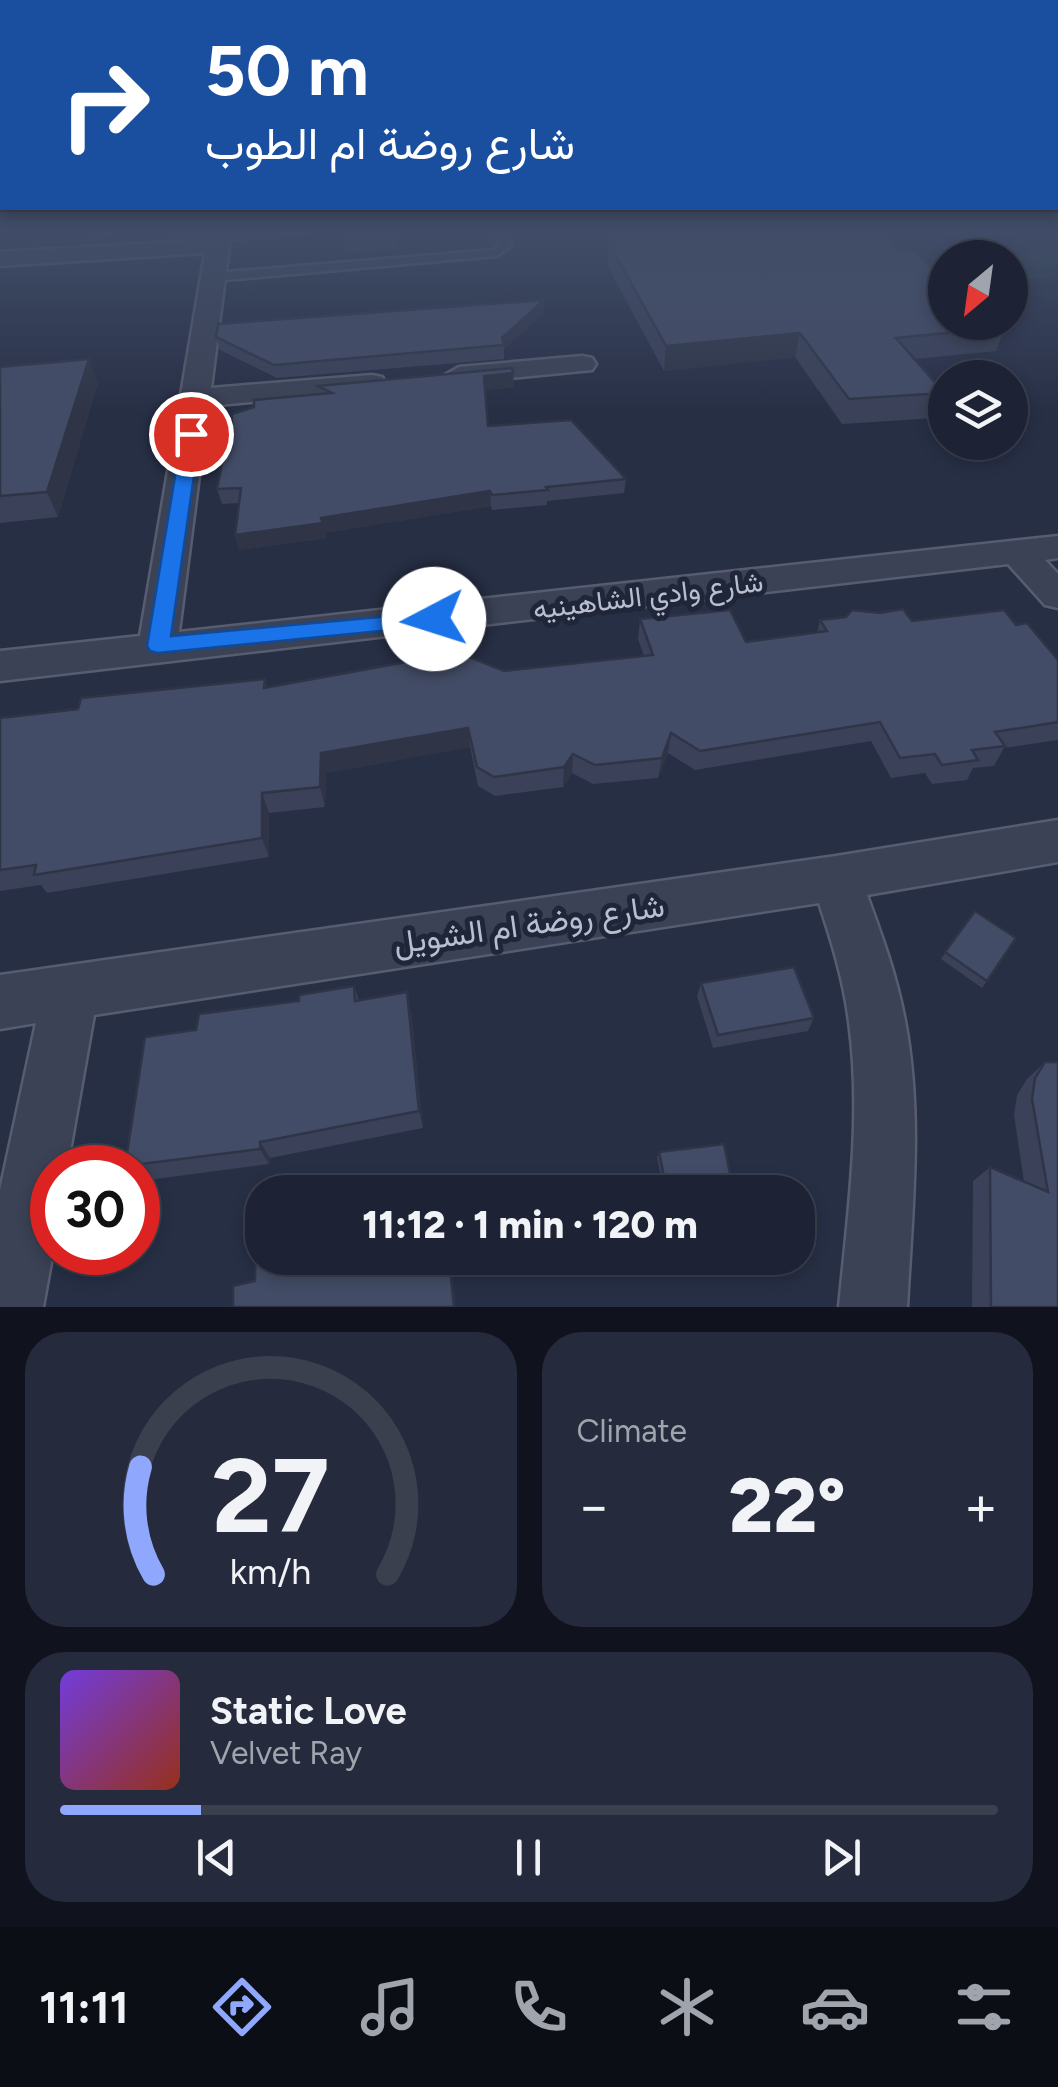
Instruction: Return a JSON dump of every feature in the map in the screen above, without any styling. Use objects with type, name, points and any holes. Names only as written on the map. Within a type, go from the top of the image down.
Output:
[{"type":"street","points":[[158,646],[211,292]]},
{"type":"street","points":[[196,398],[582,364]]},
{"type":"street","name":"شارع وادي الشاهينيه","points":[[0,666],[1058,546]]},
{"type":"street","points":[[1017,552],[1058,596]]},
{"type":"street","name":"شارع روضة ام الشويل","points":[[0,1002],[836,878],[1058,841]]},
{"type":"street","points":[[836,878],[856,936],[880,1039],[884,1149],[873,1307]]},
{"type":"street","points":[[9,1307],[70,992]]},
{"type":"building","points":[[636,292],[928,292],[928,335],[896,338],[928,375],[928,394],[849,399],[800,333],[666,346]]},
{"type":"building","points":[[544,300],[502,338],[504,345],[274,365],[216,337],[218,324]]},
{"type":"building","points":[[89,359],[47,492],[0,496],[0,367]]},
{"type":"building","points":[[512,368],[513,373],[484,376],[488,426],[571,420],[626,479],[492,495],[490,491],[321,518],[323,523],[235,535],[241,488],[217,489],[224,453],[230,452],[232,414],[254,407],[254,400],[332,393],[318,386]]},
{"type":"building","points":[[903,609],[912,621],[1004,610],[1016,625],[1027,623],[1058,660],[1058,722],[995,732],[1005,746],[972,750],[978,760],[942,765],[935,754],[900,758],[880,722],[700,751],[671,733],[662,758],[595,765],[573,754],[564,767],[494,777],[477,767],[468,728],[321,753],[320,787],[262,793],[262,838],[34,875],[36,865],[0,870],[0,718],[78,709],[81,698],[265,679],[264,688],[428,658],[440,645],[504,671],[653,655],[640,619],[730,610],[746,642],[827,631],[820,620],[846,617],[852,610],[880,613]]},
{"type":"building","points":[[975,911],[1016,938],[987,981],[945,952]]},
{"type":"building","points":[[794,967],[814,1018],[718,1035],[701,983]]},
{"type":"building","points":[[354,986],[355,1001],[407,992],[419,1111],[260,1142],[260,1149],[160,1162],[160,1145],[128,1145],[145,1037],[196,1030],[199,1014],[299,1001],[299,995]]},
{"type":"building","points":[[1045,1062],[1058,1062],[1058,1307],[991,1307],[990,1167],[1048,1192],[1032,1099],[1035,1078]]},
{"type":"building","points":[[724,1144],[730,1175],[664,1175],[659,1152]]},
{"type":"building","points":[[255,1275],[451,1275],[454,1307],[233,1307],[233,1286],[255,1281]]},
{"type":"route","points":[[191,434],[158,646],[434,619]]}]
